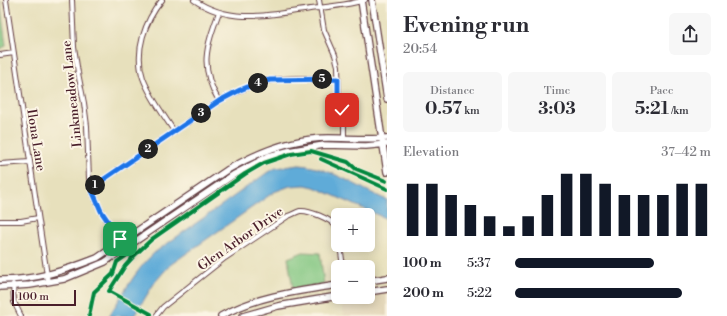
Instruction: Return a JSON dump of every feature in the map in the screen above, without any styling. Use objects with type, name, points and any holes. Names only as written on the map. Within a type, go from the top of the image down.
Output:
[{"type":"main road","points":[[362,0],[368,45],[385,141],[387,172]]},
{"type":"main road","points":[[372,0],[387,99]]},
{"type":"main road","points":[[368,45],[378,43]]},
{"type":"main road","points":[[0,280],[47,276],[74,268],[97,258],[227,170],[244,160],[272,148],[297,142],[328,138],[385,141]]},
{"type":"main road","points":[[0,287],[13,287],[64,279],[105,262],[233,175],[269,156],[288,150],[317,146],[385,141]]},
{"type":"main road","points":[[375,280],[387,278]]},
{"type":"main road","points":[[221,316],[269,297],[331,286]]},
{"type":"main road","points":[[375,291],[387,288]]},
{"type":"main road","points":[[243,316],[278,306],[331,297]]},
{"type":"main road","points":[[231,311],[238,316]]},
{"type":"street","name":"Ilona Lane","points":[[6,0],[48,282]]},
{"type":"street","name":"Linkmeadow Lane","points":[[72,0],[74,47],[87,126],[89,179],[91,188],[107,222],[127,247]]},
{"type":"street","points":[[162,0],[156,7],[146,26],[141,47],[141,66],[147,87],[174,131]]},
{"type":"street","points":[[194,0],[218,12],[235,16],[257,17],[362,0]]},
{"type":"street","points":[[319,0],[324,30],[338,66],[338,99],[344,120],[344,139]]},
{"type":"street","points":[[218,12],[208,44],[206,61],[210,81],[214,93],[219,101]]},
{"type":"street","points":[[0,54],[14,53]]},
{"type":"street","points":[[91,188],[219,101],[255,84],[270,80],[338,79]]},
{"type":"street","points":[[0,164],[30,162]]},
{"type":"street","name":"Glen Arbor Drive","points":[[156,316],[163,307],[225,258],[288,216],[297,212],[305,211],[331,223]]},
{"type":"street","points":[[0,221],[38,218]]},
{"type":"street","points":[[13,280],[14,302],[21,316]]},
{"type":"shaded area","points":[[387,294],[387,316],[344,316],[342,304],[375,304],[375,296]]},
{"type":"green space","points":[[0,1],[6,46],[0,49]]},
{"type":"green space","points":[[303,252],[320,253],[324,284],[293,289],[288,258]]},
{"type":"water","points":[[299,165],[322,170],[344,179],[387,200],[387,219],[375,214],[375,208],[362,208],[314,187],[305,185],[290,186],[274,192],[170,265],[155,282],[134,316],[109,316],[135,275],[154,253],[268,172],[276,168]]},
{"type":"cycle path","points":[[89,316],[94,292],[113,274],[117,262],[127,255],[135,255],[152,239],[245,174],[264,163],[291,154],[311,151],[348,162],[356,169],[386,181]]},
{"type":"cycle path","points":[[321,159],[387,189]]},
{"type":"cycle path","points":[[135,255],[125,266],[109,291],[151,314],[150,316]]},
{"type":"route","points":[[120,239],[107,222],[91,188],[219,101],[240,90],[270,80],[338,79],[338,99],[342,110]]}]
